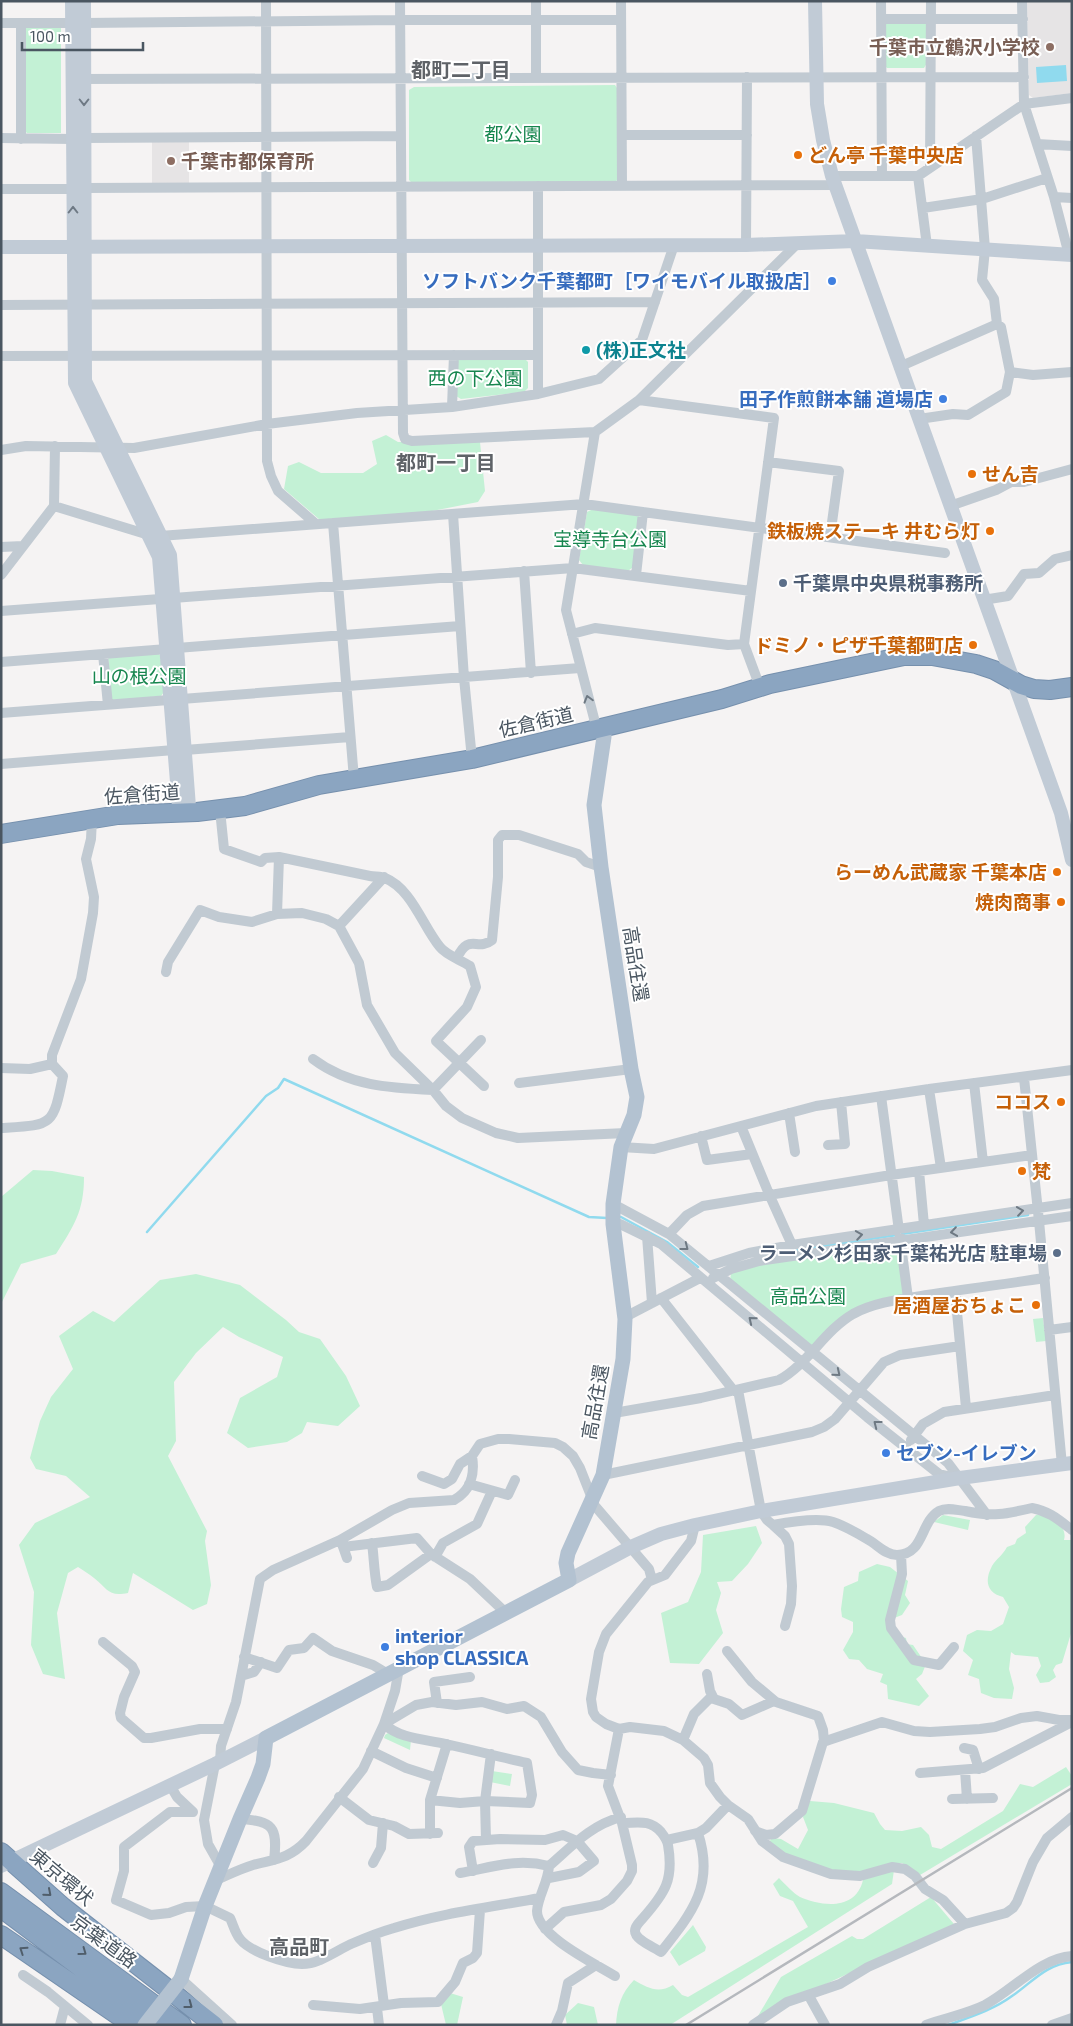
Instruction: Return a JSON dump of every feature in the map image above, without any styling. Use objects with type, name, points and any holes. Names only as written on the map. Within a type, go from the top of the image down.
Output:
[{"type":"highway","name":"佐倉街道","points":[[1,834],[118,815],[185,813],[245,806],[302,789],[472,759],[598,727],[722,699],[760,688],[912,655],[939,657],[976,664],[994,670],[1028,688],[1042,690],[1072,687]]},
{"type":"highway","name":"東京環状","points":[[4,1861],[214,2025]]},
{"type":"highway","name":"京葉道路","points":[[2,1896],[102,1984],[158,2025]]},
{"type":"highway","name":"京葉道路","points":[[2,1896],[182,2025]]},
{"type":"highway","points":[[1,1919],[102,1984]]},
{"type":"highway","points":[[1,1935],[132,2025]]},
{"type":"main road","name":"高品往還","points":[[598,727],[604,737],[594,805],[601,867],[637,1098],[634,1115],[624,1140],[613,1204]]},
{"type":"main road","points":[[613,1204],[613,1224]]},
{"type":"main road","name":"高品往還","points":[[569,1580],[566,1563],[568,1553],[603,1474],[623,1359],[625,1317],[613,1224]]},
{"type":"main road","points":[[145,2025],[181,1979],[205,1906],[258,1778],[266,1738],[393,1670],[569,1580]]},
{"type":"street","points":[[72,1],[78,23]]},
{"type":"street","points":[[84,1],[78,23],[80,356],[85,381],[112,447],[154,535],[170,555],[168,598],[180,750],[189,807],[185,813]]},
{"type":"street","points":[[266,1],[267,461],[278,491],[316,524]]},
{"type":"street","points":[[400,1],[402,433],[405,439],[412,441],[595,432],[639,400],[798,243]]},
{"type":"street","points":[[536,1],[536,78]]},
{"type":"street","points":[[621,1],[622,186]]},
{"type":"street","points":[[815,1],[815,76],[823,140],[834,180],[983,600],[1014,681],[1060,813],[1072,860]]},
{"type":"street","points":[[881,1],[882,176]]},
{"type":"street","points":[[930,167],[931,1]]},
{"type":"street","points":[[1,246],[746,245],[855,241],[1070,255],[1054,197],[1024,104],[1022,1]]},
{"type":"street","points":[[881,19],[1023,19]]},
{"type":"street","points":[[1,23],[621,20]]},
{"type":"street","points":[[21,23],[21,139]]},
{"type":"street","points":[[746,245],[747,77]]},
{"type":"street","points":[[78,79],[1024,77]]},
{"type":"street","points":[[1,189],[746,185],[882,176],[918,176],[1024,104],[1072,98]]},
{"type":"street","points":[[622,134],[747,134]]},
{"type":"street","points":[[1,138],[401,136]]},
{"type":"street","points":[[919,419],[953,414],[968,415],[1006,392],[1010,372],[1001,327],[997,324],[994,299],[982,280],[985,249],[976,136]]},
{"type":"street","points":[[1037,144],[1072,146]]},
{"type":"street","points":[[918,176],[927,246]]},
{"type":"street","points":[[923,208],[982,199],[1047,178]]},
{"type":"street","points":[[538,186],[538,394]]},
{"type":"street","points":[[1054,197],[1072,198]]},
{"type":"street","points":[[1,450],[26,446],[134,448],[267,424],[357,413],[452,406],[538,394],[600,379],[642,340],[674,245]]},
{"type":"street","points":[[1,305],[655,302]]},
{"type":"street","points":[[899,366],[997,324]]},
{"type":"street","points":[[1,356],[538,354]]},
{"type":"street","points":[[452,406],[454,355]]},
{"type":"street","points":[[1010,372],[1033,374],[1072,372]]},
{"type":"street","points":[[639,400],[774,418],[744,644],[760,688]]},
{"type":"street","points":[[595,432],[566,610],[580,668],[598,727]]},
{"type":"street","points":[[1,575],[54,506],[55,446]]},
{"type":"street","points":[[768,462],[839,472],[830,537]]},
{"type":"street","points":[[950,506],[996,490],[1011,482],[1024,482],[1072,469]]},
{"type":"street","points":[[54,506],[154,535],[584,504],[945,553]]},
{"type":"street","points":[[636,575],[643,512]]},
{"type":"street","points":[[453,514],[464,678],[472,759]]},
{"type":"street","points":[[333,523],[354,779]]},
{"type":"street","points":[[1,547],[23,546]]},
{"type":"street","points":[[983,600],[1008,596],[1024,574],[1039,573],[1054,559],[1072,555]]},
{"type":"street","points":[[1,611],[573,568],[751,590]]},
{"type":"street","points":[[524,571],[531,673]]},
{"type":"street","points":[[1,662],[460,626]]},
{"type":"street","points":[[572,634],[595,628],[728,645],[744,644]]},
{"type":"street","points":[[103,654],[108,705]]},
{"type":"street","points":[[1,713],[580,668]]},
{"type":"street","points":[[1,764],[350,737]]},
{"type":"street","points":[[220,810],[224,849],[261,862],[265,858],[279,857],[370,876],[384,877],[407,897],[427,924],[441,949],[470,966],[476,987],[467,1007],[436,1041],[484,1086]]},
{"type":"street","points":[[1,1128],[34,1126],[45,1123],[58,1106],[63,1076],[52,1064],[52,1055],[81,978],[93,913],[94,897],[86,859],[91,839],[92,819]]},
{"type":"street","points":[[457,958],[462,947],[467,944],[487,944],[492,940],[498,877],[498,840],[502,835],[519,835],[578,854],[586,862],[601,867]]},
{"type":"street","points":[[277,914],[279,857]]},
{"type":"street","points":[[339,926],[384,877]]},
{"type":"street","points":[[166,972],[168,962],[200,910],[219,917],[252,922],[290,912],[314,915],[339,926],[359,963],[367,1006],[395,1053],[433,1090],[446,1106],[462,1118],[496,1134],[518,1138],[624,1140],[654,1149],[816,1106],[1072,1070]]},
{"type":"street","points":[[312,1059],[336,1074],[354,1080],[388,1088],[433,1090],[481,1040]]},
{"type":"street","points":[[1,1068],[30,1069],[52,1064]]},
{"type":"street","points":[[519,1083],[631,1069]]},
{"type":"street","points":[[569,1580],[631,1547],[661,1534],[695,1525],[761,1511],[960,1478],[1067,1464],[1055,1395],[1024,1078]]},
{"type":"street","points":[[974,1083],[983,1162]]},
{"type":"street","points":[[929,1089],[941,1168]]},
{"type":"street","points":[[881,1096],[908,1298]]},
{"type":"street","points":[[828,1146],[845,1144],[840,1102]]},
{"type":"street","points":[[789,1113],[794,1152]]},
{"type":"street","points":[[741,1126],[792,1245]]},
{"type":"street","points":[[701,1136],[708,1160],[752,1154]]},
{"type":"street","points":[[669,1234],[687,1215],[702,1206],[769,1194],[1032,1155]]},
{"type":"street","points":[[919,1171],[924,1225]]},
{"type":"street","points":[[625,1317],[656,1300],[702,1280],[759,1261],[900,1235],[924,1225],[1072,1203]]},
{"type":"street","points":[[613,1204],[669,1234],[948,1463],[987,1515]]},
{"type":"street","points":[[709,1266],[749,1252],[792,1245],[1039,1221],[1072,1216]]},
{"type":"street","points":[[613,1224],[620,1224],[661,1244],[849,1402],[939,1474],[960,1478]]},
{"type":"street","points":[[646,1236],[656,1300],[736,1391],[761,1511],[767,1520],[785,1536],[789,1544],[792,1586],[791,1604],[785,1626]]},
{"type":"street","points":[[614,1413],[736,1391],[779,1380],[790,1374],[824,1338],[854,1314],[873,1306],[908,1298],[1045,1278]]},
{"type":"street","points":[[955,1291],[966,1408]]},
{"type":"street","points":[[1049,1330],[1072,1327]]},
{"type":"street","points":[[603,1474],[812,1432],[824,1427],[835,1419],[884,1362],[900,1355],[960,1346]]},
{"type":"street","points":[[906,1447],[923,1424],[944,1412],[1055,1395]]},
{"type":"street","points":[[422,1476],[444,1484],[452,1479],[460,1464],[472,1456],[480,1444],[498,1438],[555,1443],[563,1446],[573,1456],[580,1468],[592,1500],[649,1569],[652,1580]]},
{"type":"street","points":[[244,1657],[277,1668],[289,1650],[304,1648],[313,1638],[332,1651],[393,1670],[395,1691],[384,1724],[363,1769],[297,1851],[274,1860],[218,1873],[208,1844],[204,1820],[221,1746],[236,1702],[244,1657],[260,1579],[273,1570],[342,1543],[392,1510],[409,1503],[454,1500],[460,1497],[470,1484],[474,1467],[472,1456]]},
{"type":"street","points":[[470,1484],[508,1495],[515,1480]]},
{"type":"street","points":[[372,1543],[373,1567],[377,1586],[388,1585],[433,1556],[443,1542],[477,1524],[492,1490]]},
{"type":"street","points":[[773,1525],[788,1522],[832,1522],[869,1540],[880,1549],[893,1555],[901,1555],[914,1548],[919,1542],[927,1524],[938,1512],[950,1508],[987,1515],[1032,1508],[1054,1515],[1072,1530]]},
{"type":"street","points":[[695,1525],[691,1541],[665,1575],[648,1582],[606,1634],[599,1652],[591,1699],[596,1717],[606,1724],[619,1729],[630,1727],[664,1730],[683,1740],[704,1758],[708,1765],[710,1783],[728,1805],[748,1819],[755,1831],[772,1850],[783,1858],[831,1874],[860,1876],[892,1867],[905,1869],[916,1876],[925,1889],[943,1900],[965,1924]]},
{"type":"street","points":[[342,1543],[372,1543],[416,1538],[433,1556],[470,1579],[506,1613]]},
{"type":"street","points":[[342,1543],[347,1558]]},
{"type":"street","points":[[901,1555],[902,1574],[890,1620],[891,1628],[914,1660],[939,1665],[954,1647]]},
{"type":"street","points":[[103,1642],[132,1666],[135,1672],[124,1697],[120,1713],[121,1718],[144,1738],[200,1729],[227,1729]]},
{"type":"street","points":[[727,1652],[752,1682],[774,1701],[818,1716],[823,1730],[824,1742],[802,1811],[775,1834],[766,1835],[755,1831]]},
{"type":"street","points":[[241,1676],[254,1672],[261,1662]]},
{"type":"street","points":[[706,1674],[714,1699],[729,1704],[742,1715],[774,1701]]},
{"type":"street","points":[[437,1703],[434,1682],[470,1677]]},
{"type":"street","points":[[683,1740],[694,1714],[712,1696]]},
{"type":"street","points":[[384,1724],[416,1705],[437,1703],[456,1705],[482,1702],[507,1709],[524,1706],[541,1717],[562,1752],[578,1770],[610,1775]]},
{"type":"street","points":[[824,1742],[882,1722],[914,1732],[930,1732],[995,1727],[1021,1718],[1037,1716],[1072,1721]]},
{"type":"street","points":[[920,1773],[979,1770],[1072,1721]]},
{"type":"street","points":[[384,1724],[390,1730],[402,1735],[527,1763],[532,1795],[530,1803],[485,1801],[460,1803],[430,1800]]},
{"type":"street","points":[[545,1929],[564,1912],[602,1905],[611,1899],[627,1881],[632,1871],[622,1820],[608,1786],[619,1729]]},
{"type":"street","points":[[4,1861],[218,1763],[266,1738]]},
{"type":"street","points":[[339,1797],[369,1820],[394,1826],[409,1834],[434,1833],[430,1800],[447,1744]]},
{"type":"street","points":[[964,1748],[973,1750],[979,1770]]},
{"type":"street","points":[[371,1751],[406,1768],[437,1778]]},
{"type":"street","points":[[486,1840],[485,1801],[491,1754]]},
{"type":"street","points":[[965,1770],[967,1799]]},
{"type":"street","points":[[170,1785],[177,1797],[192,1812],[204,1820]]},
{"type":"street","points":[[952,1799],[994,1798]]},
{"type":"street","points":[[667,1840],[698,1833],[706,1828],[728,1805]]},
{"type":"street","points":[[192,1812],[170,1812],[124,1847],[124,1871],[116,1900],[156,1915],[186,1907],[205,1906],[230,1918],[240,1939],[249,1946],[268,1956],[294,1964],[316,1961],[352,1943],[428,1919],[540,1898]]},
{"type":"street","points":[[753,2025],[788,2002],[840,1984],[868,1967],[965,1924],[1006,1913],[1013,1908],[1033,1862],[1047,1838],[1072,1817]]},
{"type":"street","points":[[240,1818],[259,1820],[274,1832],[277,1840],[274,1860]]},
{"type":"street","points":[[615,1976],[563,1944],[545,1929],[538,1920],[537,1909],[549,1878],[549,1866],[577,1841],[604,1821],[622,1820],[654,1825],[667,1840],[671,1868],[669,1881],[657,1902],[636,1926],[635,1932],[637,1936],[661,1952],[691,1914],[700,1894],[704,1876],[704,1858],[698,1833]]},
{"type":"street","points":[[374,1863],[381,1848],[383,1823]]},
{"type":"street","points":[[474,1871],[469,1847],[473,1842],[486,1840],[545,1840],[563,1836],[577,1841],[594,1861],[579,1872],[549,1878]]},
{"type":"street","points":[[460,1873],[511,1862],[532,1862],[549,1866]]},
{"type":"street","points":[[313,2005],[360,2009],[438,2002],[455,1982],[463,1963],[473,1958],[477,1953],[480,1910]]},
{"type":"street","points":[[375,1935],[380,2025]]},
{"type":"street","points":[[926,2025],[983,2006],[1021,1982],[1046,1962],[1072,1956]]},
{"type":"street","points":[[556,2025],[562,2011],[568,1983],[596,1965]]},
{"type":"street","points":[[23,1975],[48,1992],[88,2025]]},
{"type":"street","points":[[181,1979],[232,2025]]},
{"type":"street","points":[[809,1996],[825,2025]]},
{"type":"street","points":[[60,2025],[65,2006]]},
{"type":"street","points":[[1052,2025],[1072,2018]]},
{"type":"shaded area","name":"千葉市立鶴沢小学校","points":[[1027,1],[1072,1],[1072,93],[1033,98],[1029,95]]},
{"type":"shaded area","name":"千葉市都保育所","points":[[152,140],[189,140],[189,183],[152,183]]},
{"type":"green space","points":[[886,21],[928,24],[927,63],[924,68],[887,68],[883,64]]},
{"type":"green space","points":[[27,24],[61,25],[61,133],[27,133],[22,128],[22,30]]},
{"type":"green space","name":"都公園","points":[[615,85],[617,88],[618,178],[616,182],[412,183],[409,180],[409,90],[414,87]]},
{"type":"green space","name":"西の下公園","points":[[459,358],[524,358],[528,362],[528,388],[524,392],[461,399],[456,396],[456,361]]},
{"type":"green space","points":[[386,435],[398,442],[480,442],[485,491],[478,502],[422,513],[320,520],[284,489],[288,466],[299,462],[321,473],[363,473],[377,464],[372,441]]},
{"type":"green space","name":"宝導寺台公園","points":[[593,509],[637,515],[641,518],[633,567],[628,571],[583,565],[579,560],[587,512]]},
{"type":"green space","name":"山の根公園","points":[[156,652],[161,656],[164,692],[161,696],[111,701],[108,656]]},
{"type":"green space","points":[[33,1170],[52,1171],[84,1177],[80,1209],[73,1226],[56,1254],[21,1264],[1,1304],[1,1197]]},
{"type":"green space","name":"高品公園","points":[[898,1244],[905,1296],[872,1302],[811,1348],[730,1281],[731,1273],[760,1264]]},
{"type":"green space","points":[[196,1274],[240,1285],[299,1332],[320,1339],[346,1376],[360,1406],[338,1426],[307,1422],[302,1433],[287,1442],[248,1448],[227,1433],[240,1398],[277,1377],[283,1357],[239,1337],[223,1327],[196,1353],[174,1382],[176,1441],[168,1456],[207,1531],[205,1541],[211,1585],[207,1604],[193,1610],[133,1573],[128,1593],[112,1593],[78,1567],[68,1573],[57,1613],[65,1679],[43,1674],[31,1645],[34,1592],[19,1545],[35,1523],[90,1497],[66,1476],[36,1469],[30,1458],[40,1421],[51,1397],[73,1369],[59,1336],[93,1311],[114,1322],[160,1280]]},
{"type":"green space","points":[[1043,1318],[1046,1341],[1036,1342],[1033,1319]]},
{"type":"green space","points":[[1041,1514],[1054,1521],[1064,1530],[1064,1540],[1072,1540],[1072,1630],[1062,1663],[1056,1665],[1053,1670],[1056,1677],[1049,1682],[1040,1683],[1036,1675],[1041,1666],[1038,1657],[1015,1655],[1011,1652],[1009,1669],[1014,1688],[1012,1699],[994,1698],[981,1693],[979,1679],[968,1675],[973,1660],[963,1651],[967,1635],[977,1630],[991,1631],[1003,1624],[1009,1607],[1003,1597],[993,1593],[990,1589],[988,1577],[990,1571],[1007,1547],[1015,1544],[1017,1539],[1026,1533],[1025,1527],[1036,1515]]},
{"type":"green space","points":[[943,1515],[970,1520],[968,1530],[934,1522]]},
{"type":"green space","points":[[756,1526],[762,1543],[748,1564],[732,1581],[717,1582],[721,1593],[716,1610],[723,1633],[699,1664],[670,1663],[661,1613],[688,1602],[701,1572],[703,1535]]},
{"type":"green space","points":[[877,1564],[890,1567],[908,1581],[905,1595],[910,1603],[902,1615],[894,1618],[894,1626],[899,1636],[906,1638],[907,1644],[913,1645],[926,1664],[922,1674],[916,1679],[929,1696],[919,1706],[888,1699],[887,1685],[880,1682],[883,1674],[867,1669],[859,1660],[849,1659],[843,1650],[853,1632],[853,1622],[842,1617],[841,1609],[844,1587],[858,1581],[859,1572]]},
{"type":"green space","points":[[388,1733],[411,1740],[410,1750],[384,1738]]},
{"type":"green space","points":[[1066,1767],[1072,1776],[1072,1784],[920,1875],[902,1863],[895,1863],[892,1884],[670,2025],[616,2025],[620,2001],[634,1980],[653,1989],[668,1988],[673,1985],[682,1995],[688,1997],[808,1927],[793,1901],[780,1896],[773,1884],[779,1878],[800,1897],[819,1903],[837,1904],[853,1897],[859,1890],[863,1880],[791,1858],[769,1842],[772,1838],[781,1839],[798,1849],[808,1830],[803,1817],[806,1805],[810,1801],[834,1803],[874,1813],[885,1830],[902,1831],[921,1827],[929,1835],[932,1847],[941,1849],[1003,1811],[1020,1784],[1033,1787]]},
{"type":"green space","points":[[492,1771],[512,1774],[510,1786],[490,1782]]},
{"type":"green space","points":[[931,1897],[954,1924],[758,2016],[781,1977],[852,1936],[857,1939],[863,1939]]},
{"type":"green space","points":[[693,1925],[706,1947],[705,1951],[679,1966],[670,1952]]},
{"type":"green space","points":[[450,1993],[463,1997],[457,2025],[446,2025],[441,2004]]},
{"type":"green space","points":[[578,2003],[594,2007],[598,2025],[567,2025],[565,2015]]},
{"type":"water","points":[[1066,65],[1067,81],[1037,83],[1036,67]]},
{"type":"waterway","points":[[147,1232],[266,1096],[278,1088],[284,1079],[589,1217],[607,1218]]},
{"type":"waterway","points":[[902,1234],[1028,1215]]},
{"type":"waterway","points":[[618,1217],[667,1242],[698,1267]]},
{"type":"waterway","points":[[789,1251],[897,1235]]},
{"type":"waterway","points":[[948,2025],[997,2005],[1046,1970],[1072,1962]]},
{"type":"railway","points":[[686,2025],[1072,1788]]},
{"type":"place","name":"千葉市立鶴沢小学校","points":[[1050,47]]},
{"type":"place","name":"どん亭 千葉中央店","points":[[798,155]]},
{"type":"place","name":"千葉市都保育所","points":[[171,161]]},
{"type":"place","name":"ソフトバンク千葉都町［ワイモバイル取扱店］","points":[[832,281]]},
{"type":"place","name":"(株)正文社","points":[[586,350]]},
{"type":"place","name":"田子作煎餅本舗 道場店","points":[[943,399]]},
{"type":"place","name":"せん吉","points":[[972,474]]},
{"type":"place","name":"鉄板焼ステーキ 井むら灯","points":[[990,531]]},
{"type":"place","name":"千葉県中央県税事務所","points":[[783,583]]},
{"type":"place","name":"ドミノ・ピザ千葉都町店","points":[[973,645]]},
{"type":"place","name":"らーめん武蔵家 千葉本店","points":[[1057,872]]},
{"type":"place","name":"焼肉商事","points":[[1061,902]]},
{"type":"place","name":"ココス","points":[[1061,1102]]},
{"type":"place","name":"梵","points":[[1022,1171]]},
{"type":"place","name":"ラーメン杉田家千葉祐光店 駐車場","points":[[1057,1253]]},
{"type":"place","name":"居酒屋おちょこ","points":[[1036,1305]]},
{"type":"place","name":"セブン-イレブン","points":[[886,1453]]},
{"type":"place","name":"interior shop CLASSICA","points":[[385,1647]]},
{"type":"district","name":"都町二丁目","points":[[461,70]]},
{"type":"district","name":"都町一丁目","points":[[446,463]]},
{"type":"district","name":"高品町","points":[[299,1947]]}]
